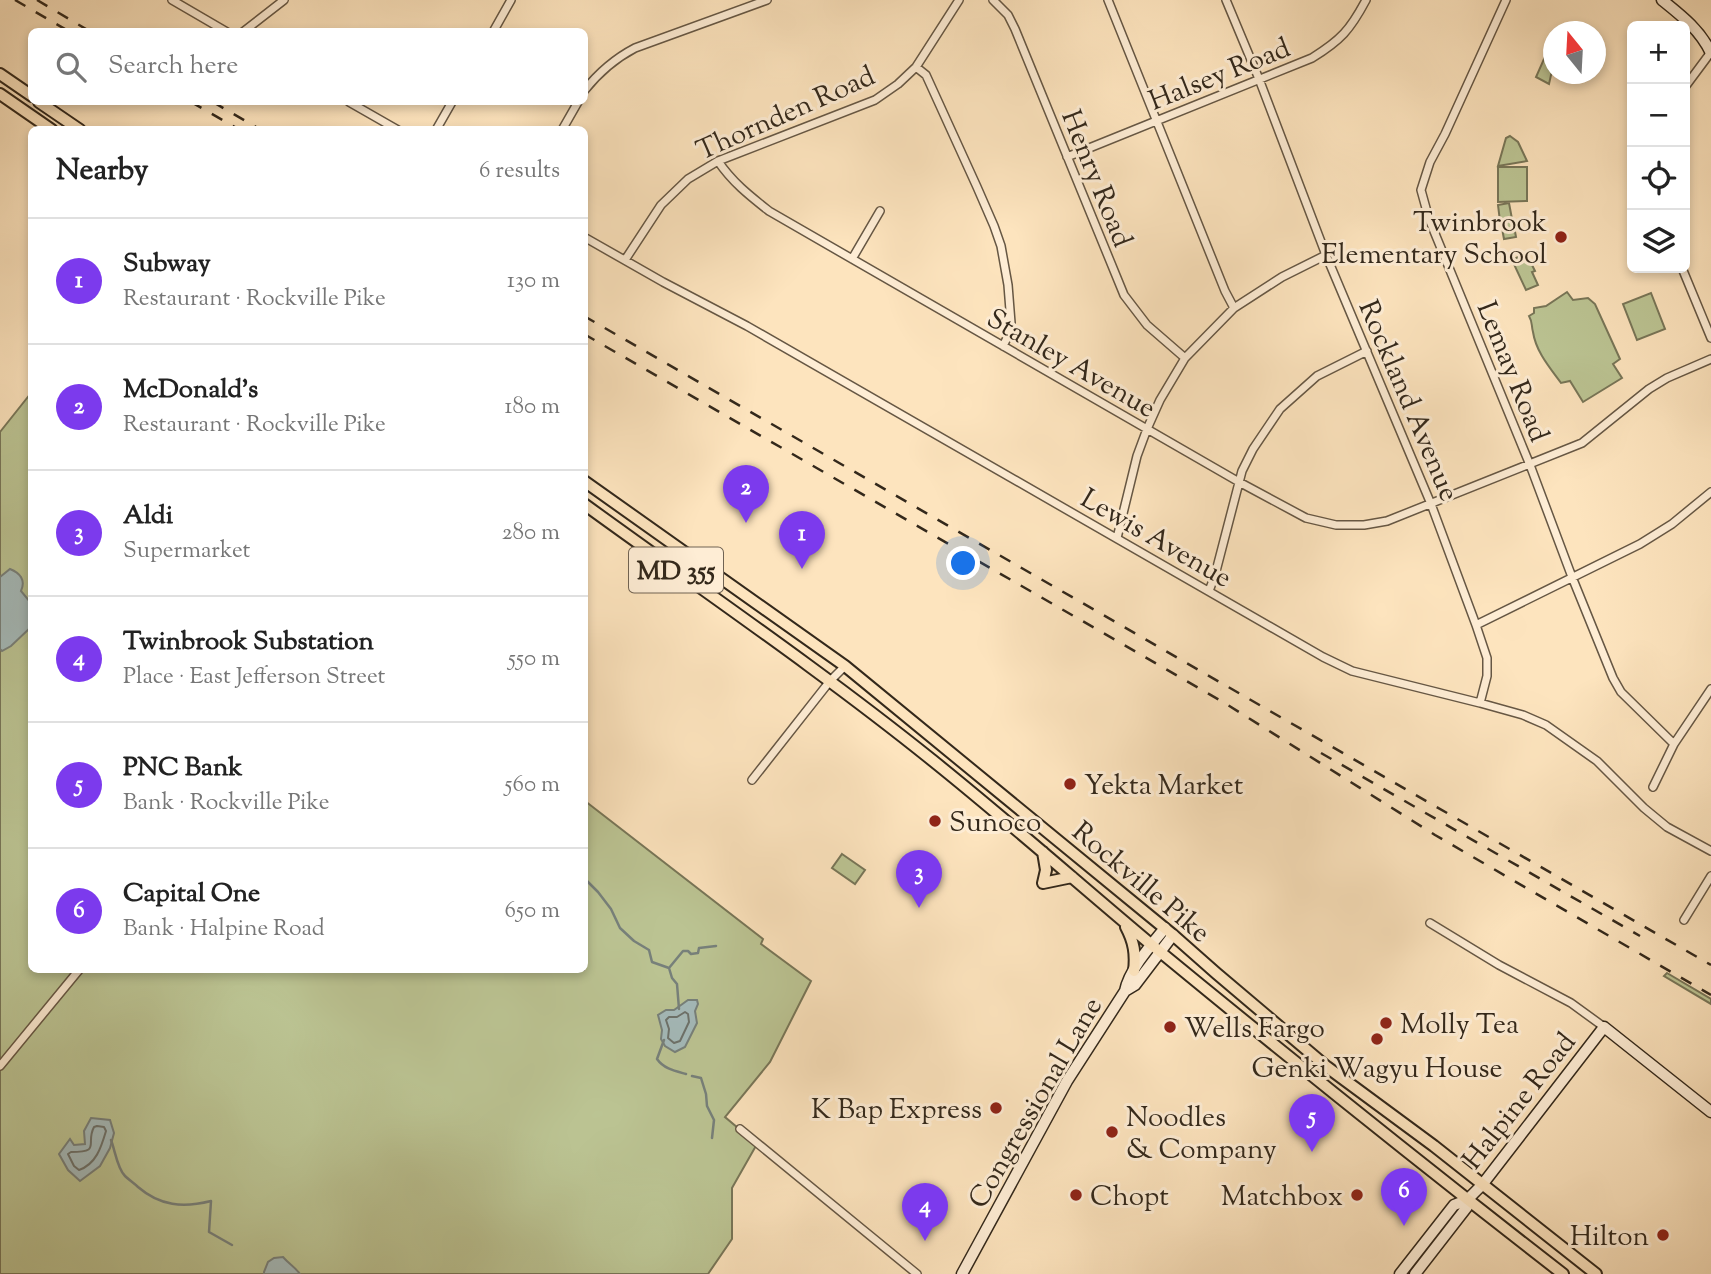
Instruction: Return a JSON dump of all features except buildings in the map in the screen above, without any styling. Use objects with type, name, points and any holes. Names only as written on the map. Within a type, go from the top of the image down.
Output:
[{"type":"main road","points":[[0,74],[28,93]]},
{"type":"main road","points":[[0,94],[45,126]]},
{"type":"main road","points":[[43,105],[74,126]]},
{"type":"main road","name":"Rockville Pike","points":[[588,484],[845,666],[1169,932],[1327,1067],[1434,1146],[1596,1274]]},
{"type":"main road","name":"Rockville Pike","points":[[588,507],[830,681],[931,759],[1156,948],[1467,1200],[1563,1274]]},
{"type":"main road","points":[[1043,852],[1046,870],[1043,883],[1072,877]]},
{"type":"main road","points":[[1121,919],[1132,939],[1134,971]]},
{"type":"street","points":[[173,0],[220,28]]},
{"type":"street","points":[[248,28],[284,0]]},
{"type":"street","points":[[495,28],[511,0]]},
{"type":"street","points":[[588,86],[596,75],[618,57],[635,48],[767,0]]},
{"type":"street","name":"Thornden Road","points":[[625,260],[661,205],[688,180],[718,161],[875,100],[898,84],[916,67],[959,0]]},
{"type":"street","name":"Henry Road","points":[[993,0],[1008,15],[1015,29],[1124,295],[1147,325],[1185,358]]},
{"type":"street","points":[[1108,0],[1234,308]]},
{"type":"street","name":"Rockland Avenue","points":[[1226,0],[1326,255],[1430,504],[1476,625],[1487,659],[1487,676],[1480,703]]},
{"type":"street","name":"Halsey Road","points":[[1067,157],[1312,58],[1332,45],[1353,24],[1366,0]]},
{"type":"street","name":"Lemay Road","points":[[1506,0],[1430,162],[1421,190],[1429,219],[1530,465],[1613,678],[1621,692],[1674,744]]},
{"type":"street","points":[[1662,0],[1688,21],[1704,39],[1711,53],[1687,84]]},
{"type":"street","points":[[916,67],[926,75],[982,197],[1001,246],[1011,323],[1011,330],[1003,346]]},
{"type":"street","points":[[354,105],[391,126]]},
{"type":"street","points":[[438,126],[450,105]]},
{"type":"street","points":[[564,126],[576,105]]},
{"type":"street","name":"Stanley Avenue","points":[[718,161],[727,176],[769,211],[1239,482],[1306,518],[1336,524],[1364,525],[1387,521],[1582,443],[1649,389],[1711,359]]},
{"type":"street","points":[[852,259],[880,211]]},
{"type":"street","name":"Lewis Avenue","points":[[588,239],[747,326],[1323,657],[1352,671],[1524,715],[1546,725],[1597,761],[1667,827],[1711,850]]},
{"type":"street","points":[[1117,538],[1137,456],[1147,429],[1160,400],[1185,358],[1234,308],[1282,277],[1326,255]]},
{"type":"street","points":[[1684,273],[1711,338]]},
{"type":"street","points":[[1209,591],[1242,471],[1253,449],[1280,409],[1317,376],[1367,351]]},
{"type":"street","points":[[1476,625],[1640,544],[1672,524],[1711,492]]},
{"type":"street","points":[[752,780],[830,681],[845,666]]},
{"type":"street","points":[[1653,787],[1674,744],[1711,689]]},
{"type":"street","points":[[1684,920],[1711,876]]},
{"type":"street","points":[[1430,923],[1499,965],[1571,1003],[1711,1111]]},
{"type":"street","name":"Congressional Lane","points":[[1125,992],[1127,981],[1134,971],[1169,932]]},
{"type":"street","name":"Congressional Lane","points":[[962,1274],[1067,1081],[1125,992],[1135,985],[1156,948]]},
{"type":"street","points":[[0,1066],[77,973]]},
{"type":"street","name":"Halpine Road","points":[[1400,1274],[1454,1205],[1467,1200],[1482,1185],[1605,1027]]},
{"type":"street","points":[[740,1129],[918,1274]]},
{"type":"street","name":"Halpine Road","points":[[1415,1274],[1466,1207],[1467,1200]]},
{"type":"green space","points":[[1543,61],[1543,81],[1536,77]]},
{"type":"green space","points":[[1510,136],[1518,142],[1527,161],[1498,166],[1506,138]]},
{"type":"green space","points":[[1498,167],[1527,167],[1527,201],[1498,202]]},
{"type":"green space","points":[[1509,203],[1512,219],[1500,221],[1498,205]]},
{"type":"green space","points":[[1513,221],[1516,237],[1504,239],[1501,223]]},
{"type":"green space","points":[[1526,253],[1535,271],[1532,272],[1538,285],[1526,290],[1512,260]]},
{"type":"green space","points":[[1567,292],[1573,300],[1588,298],[1595,304],[1620,359],[1613,364],[1622,378],[1583,402],[1570,381],[1561,383],[1544,359],[1537,346],[1529,316],[1534,313],[1534,308],[1546,306]]},
{"type":"green space","points":[[1651,293],[1665,329],[1637,340],[1623,304]]},
{"type":"green space","points":[[28,397],[28,973],[588,973],[588,803],[763,939],[761,944],[811,981],[770,1062],[725,1117],[757,1144],[732,1188],[732,1239],[708,1274],[0,1274],[0,432]]},
{"type":"green space","points":[[842,854],[865,870],[855,884],[832,868]]},
{"type":"green space","points":[[1667,973],[1711,999],[1711,1004],[1664,976]]},
{"type":"water","points":[[10,569],[17,573],[23,583],[21,591],[28,599],[28,630],[2,651],[0,649],[0,577]]},
{"type":"water","points":[[688,1000],[697,1000],[697,1023],[685,1047],[675,1052],[665,1046],[661,1039],[662,1030],[658,1015],[666,1010],[674,1010]]},
{"type":"water","points":[[91,1118],[110,1120],[114,1133],[110,1148],[100,1166],[80,1181],[68,1170],[59,1154],[70,1139],[74,1145],[85,1144],[84,1131]]},
{"type":"water","points":[[283,1257],[300,1274],[264,1274],[268,1262]]},
{"type":"waterway","points":[[588,882],[611,909],[620,928],[649,950],[652,962],[669,968]]},
{"type":"waterway","points":[[679,1009],[677,984],[669,968],[683,951],[698,953],[699,948],[716,946]]},
{"type":"waterway","points":[[664,1040],[657,1059],[666,1067],[686,1074]]},
{"type":"waterway","points":[[692,1076],[701,1078],[707,1106],[714,1120],[712,1138]]},
{"type":"waterway","points":[[111,1140],[122,1173],[146,1193],[172,1204],[211,1201],[209,1232],[232,1245]]},
{"type":"railway","points":[[15,0],[63,28]]},
{"type":"railway","points":[[37,0],[84,28]]},
{"type":"railway","points":[[196,105],[233,126]]},
{"type":"railway","points":[[218,105],[254,126]]},
{"type":"railway","points":[[588,318],[1711,965]]},
{"type":"railway","points":[[588,336],[1223,702],[1435,835],[1711,995]]},
{"type":"railway","points":[[1321,753],[1640,936]]},
{"type":"place","name":"Twinbrook Elementary School","points":[[1561,237]]},
{"type":"place","name":"McDonald's","points":[[746,523]]},
{"type":"place","name":"Subway","points":[[802,569]]},
{"type":"place","name":"Yekta Market","points":[[1070,784]]},
{"type":"place","name":"Sunoco","points":[[935,821]]},
{"type":"place","name":"Aldi","points":[[919,908]]},
{"type":"place","name":"Molly Tea","points":[[1386,1023]]},
{"type":"place","name":"Wells Fargo","points":[[1170,1027]]},
{"type":"place","name":"Genki Wagyu House","points":[[1377,1039]]},
{"type":"place","name":"K Bap Express","points":[[996,1108]]},
{"type":"place","name":"Noodles & Company","points":[[1112,1132]]},
{"type":"place","name":"PNC Bank","points":[[1312,1152]]},
{"type":"place","name":"Chopt","points":[[1076,1195]]},
{"type":"place","name":"Matchbox","points":[[1357,1195]]},
{"type":"place","name":"Capital One","points":[[1404,1226]]},
{"type":"place","name":"Hilton","points":[[1663,1235]]},
{"type":"place","name":"Twinbrook Substation","points":[[925,1241]]}]
